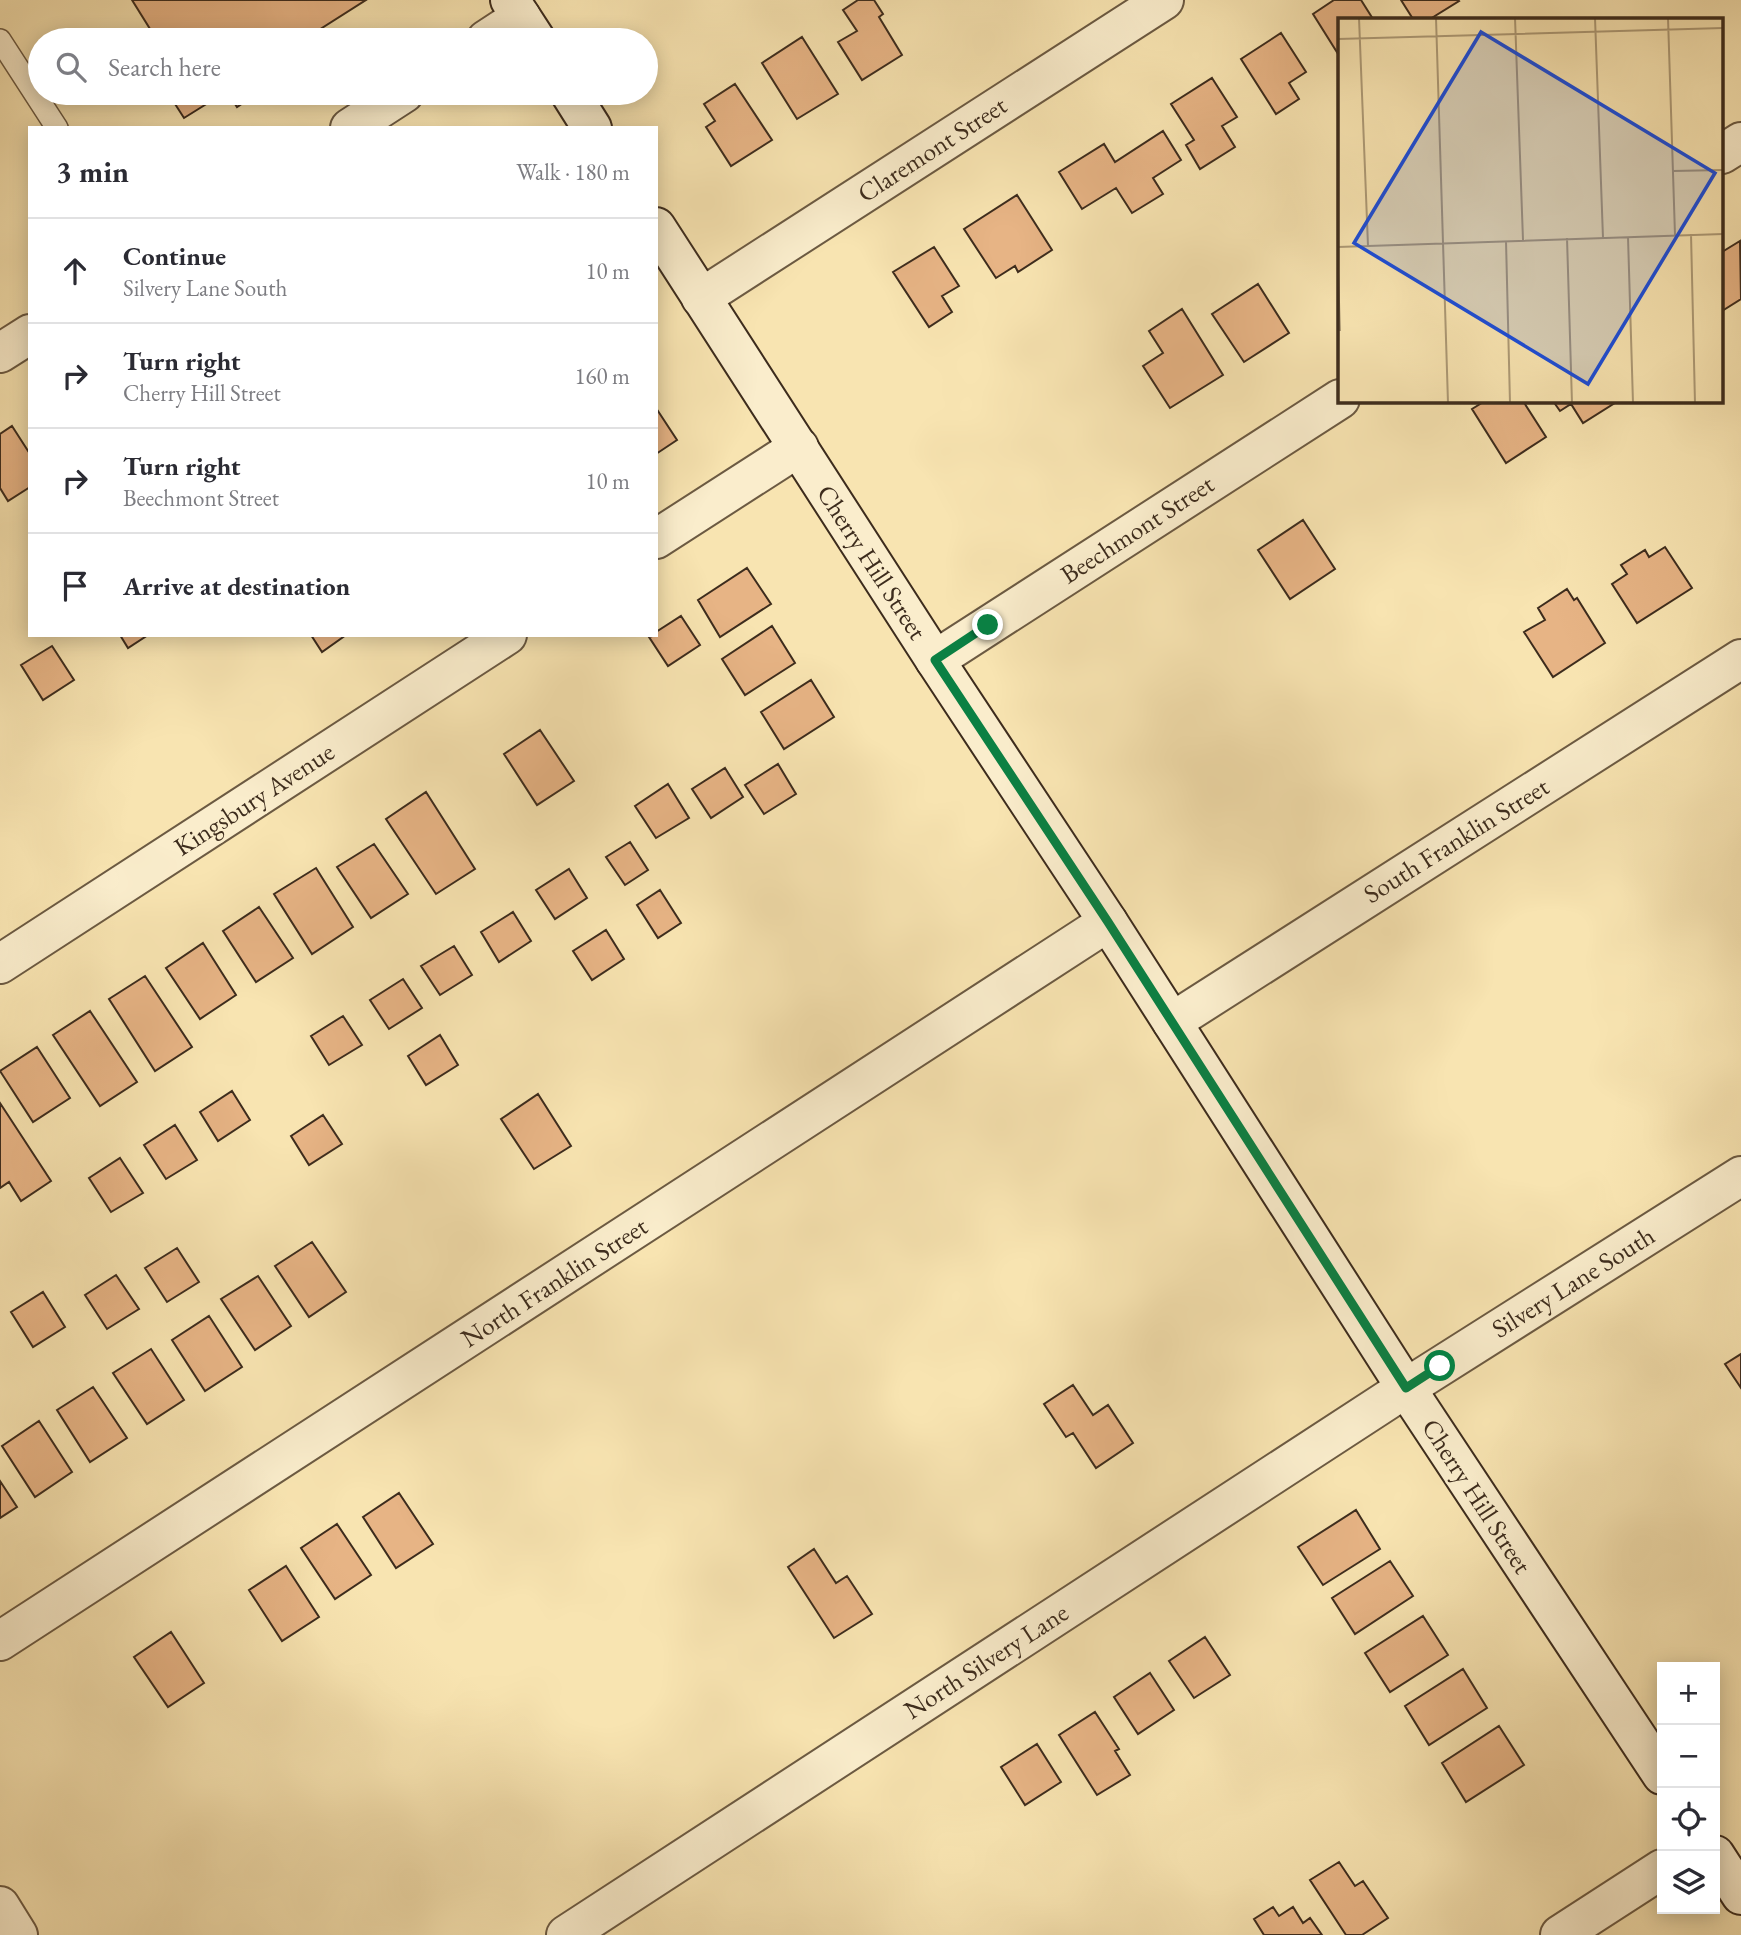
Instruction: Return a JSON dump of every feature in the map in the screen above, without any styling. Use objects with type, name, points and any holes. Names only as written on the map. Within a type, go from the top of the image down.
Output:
[{"type":"street","name":"Claremont Street","points":[[701,298],[1164,0]]},
{"type":"street","points":[[507,28],[523,19]]},
{"type":"street","points":[[353,126],[385,105]]},
{"type":"street","points":[[578,105],[591,126]]},
{"type":"street","points":[[1724,153],[1741,142]]},
{"type":"street","name":"Cherry Hill Street","points":[[658,230],[935,660],[1108,922],[1406,1388],[1657,1767]]},
{"type":"street","points":[[0,353],[28,335]]},
{"type":"street","name":"Beechmont Street","points":[[935,660],[1338,399]]},
{"type":"street","points":[[658,538],[799,447]]},
{"type":"street","name":"Kingsbury Avenue","points":[[0,964],[504,637]]},
{"type":"street","name":"South Franklin Street","points":[[1172,1022],[1741,659]]},
{"type":"street","name":"North Franklin Street","points":[[0,1641],[1108,922]]},
{"type":"street","name":"Silvery Lane South","points":[[1406,1388],[1741,1175]]},
{"type":"street","name":"North Silvery Lane","points":[[566,1935],[1406,1388]]},
{"type":"street","points":[[1720,1863],[1741,1895]]},
{"type":"street","points":[[1560,1935],[1657,1871]]},
{"type":"street","points":[[0,1906],[18,1935]]},
{"type":"lane","points":[[0,40],[28,83]]},
{"type":"lane","points":[[42,105],[56,126]]},
{"type":"building","points":[[132,0],[366,0],[322,28],[149,28]]},
{"type":"building","points":[[858,0],[874,0],[883,14],[879,17],[902,55],[862,80],[838,42],[857,31],[843,10]]},
{"type":"building","points":[[1334,0],[1361,0],[1372,18],[1338,18],[1338,54],[1313,14]]},
{"type":"building","points":[[1401,0],[1459,1],[1432,18],[1412,18]]},
{"type":"building","points":[[1281,33],[1306,72],[1289,83],[1299,99],[1276,114],[1241,59]]},
{"type":"building","points":[[802,37],[838,94],[797,119],[762,63]]},
{"type":"building","points":[[1212,78],[1237,117],[1222,126],[1235,147],[1200,169],[1186,145],[1194,140],[1171,104]]},
{"type":"building","points":[[735,84],[772,140],[731,166],[706,127],[715,121],[704,104]]},
{"type":"building","points":[[176,105],[205,105],[184,118]]},
{"type":"building","points":[[1163,131],[1181,160],[1153,178],[1163,194],[1132,213],[1116,188],[1082,209],[1059,172],[1104,144],[1115,162]]},
{"type":"building","points":[[1017,195],[1052,250],[1018,272],[1015,266],[996,278],[964,229]]},
{"type":"building","points":[[1740,241],[1741,299],[1724,310],[1724,251]]},
{"type":"building","points":[[934,247],[959,286],[942,296],[952,312],[929,327],[893,272]]},
{"type":"building","points":[[1258,284],[1289,333],[1244,362],[1212,314]]},
{"type":"building","points":[[1182,309],[1223,375],[1170,408],[1143,366],[1163,353],[1149,331]]},
{"type":"building","points":[[1483,402],[1524,402],[1546,437],[1506,463],[1472,409]]},
{"type":"building","points":[[1554,402],[1616,402],[1583,423],[1571,404],[1560,411]]},
{"type":"building","points":[[658,411],[677,440],[658,453]]},
{"type":"building","points":[[12,426],[28,451],[28,488],[8,501],[0,488],[0,434]]},
{"type":"building","points":[[1303,520],[1335,569],[1290,599],[1258,550]]},
{"type":"building","points":[[1665,547],[1692,588],[1637,623],[1612,584],[1627,574],[1621,565],[1645,550],[1649,557]]},
{"type":"building","points":[[747,568],[771,604],[720,637],[698,600]]},
{"type":"building","points":[[1567,589],[1574,600],[1577,598],[1605,643],[1553,677],[1524,632],[1545,620],[1538,608]]},
{"type":"building","points":[[681,616],[700,645],[668,666],[649,637],[658,637],[658,631]]},
{"type":"building","points":[[772,626],[795,663],[745,695],[722,659]]},
{"type":"building","points":[[121,637],[145,637],[128,648]]},
{"type":"building","points":[[312,637],[343,637],[322,652]]},
{"type":"building","points":[[52,646],[74,680],[43,700],[21,665]]},
{"type":"building","points":[[811,680],[834,717],[784,749],[761,712]]},
{"type":"building","points":[[540,730],[574,781],[537,805],[504,754]]},
{"type":"building","points":[[778,764],[796,794],[764,814],[745,785]]},
{"type":"building","points":[[725,768],[743,797],[711,818],[692,789]]},
{"type":"building","points":[[668,784],[689,818],[656,838],[635,806]]},
{"type":"building","points":[[426,792],[475,869],[436,894],[386,819]]},
{"type":"building","points":[[630,842],[648,870],[625,885],[606,857]]},
{"type":"building","points":[[374,844],[408,894],[371,918],[337,867]]},
{"type":"building","points":[[316,868],[353,927],[312,954],[274,894]]},
{"type":"building","points":[[569,869],[587,898],[555,919],[536,890]]},
{"type":"building","points":[[660,890],[681,923],[658,938],[637,905]]},
{"type":"building","points":[[259,907],[293,958],[256,982],[223,931]]},
{"type":"building","points":[[513,912],[531,941],[499,962],[481,932]]},
{"type":"building","points":[[606,930],[624,959],[592,980],[573,951]]},
{"type":"building","points":[[203,943],[236,995],[200,1019],[166,968]]},
{"type":"building","points":[[454,946],[472,975],[440,995],[421,966]]},
{"type":"building","points":[[145,976],[192,1047],[155,1071],[109,999]]},
{"type":"building","points":[[403,979],[422,1008],[389,1029],[370,1000]]},
{"type":"building","points":[[90,1011],[137,1082],[100,1106],[53,1035]]},
{"type":"building","points":[[343,1016],[362,1045],[329,1065],[311,1036]]},
{"type":"building","points":[[440,1035],[458,1065],[426,1085],[408,1056]]},
{"type":"building","points":[[37,1047],[70,1098],[33,1122],[0,1071]]},
{"type":"building","points":[[232,1091],[250,1120],[218,1141],[200,1112]]},
{"type":"building","points":[[538,1094],[571,1146],[534,1169],[501,1119]]},
{"type":"building","points":[[0,1103],[51,1181],[21,1201],[9,1182],[0,1188]]},
{"type":"building","points":[[323,1115],[342,1144],[309,1165],[291,1136]]},
{"type":"building","points":[[175,1125],[197,1160],[166,1179],[144,1145]]},
{"type":"building","points":[[120,1158],[143,1193],[111,1212],[89,1178]]},
{"type":"building","points":[[312,1242],[346,1292],[309,1317],[275,1266]]},
{"type":"building","points":[[177,1248],[199,1282],[167,1302],[145,1268]]},
{"type":"building","points":[[116,1275],[139,1309],[107,1329],[85,1295]]},
{"type":"building","points":[[258,1276],[291,1326],[255,1350],[221,1299]]},
{"type":"building","points":[[43,1292],[65,1327],[33,1347],[11,1312]]},
{"type":"building","points":[[209,1316],[242,1367],[205,1391],[172,1340]]},
{"type":"building","points":[[151,1349],[184,1400],[147,1424],[113,1373]]},
{"type":"building","points":[[1741,1354],[1741,1388],[1725,1364]]},
{"type":"building","points":[[1073,1385],[1093,1415],[1108,1405],[1133,1443],[1096,1468],[1073,1433],[1066,1437],[1044,1404]]},
{"type":"building","points":[[93,1387],[127,1438],[90,1462],[57,1410]]},
{"type":"building","points":[[39,1421],[72,1472],[35,1497],[2,1446]]},
{"type":"building","points":[[0,1481],[17,1507],[0,1518]]},
{"type":"building","points":[[399,1493],[433,1544],[396,1568],[363,1517]]},
{"type":"building","points":[[1356,1510],[1380,1549],[1323,1585],[1298,1547]]},
{"type":"building","points":[[337,1524],[371,1575],[335,1599],[301,1548]]},
{"type":"building","points":[[814,1549],[836,1583],[847,1576],[872,1614],[834,1638],[788,1567]]},
{"type":"building","points":[[1390,1561],[1413,1596],[1355,1634],[1332,1598]]},
{"type":"building","points":[[286,1566],[319,1617],[282,1641],[249,1590]]},
{"type":"building","points":[[1423,1616],[1448,1655],[1390,1692],[1365,1653]]},
{"type":"building","points":[[171,1632],[204,1683],[168,1707],[134,1657]]},
{"type":"building","points":[[1205,1637],[1230,1675],[1194,1698],[1169,1661]]},
{"type":"building","points":[[1463,1669],[1487,1708],[1429,1745],[1405,1706]]},
{"type":"building","points":[[1150,1673],[1174,1710],[1138,1734],[1114,1697]]},
{"type":"building","points":[[1095,1712],[1119,1749],[1115,1751],[1130,1775],[1097,1795],[1059,1735]]},
{"type":"building","points":[[1499,1726],[1524,1765],[1466,1802],[1442,1763]]},
{"type":"building","points":[[1037,1744],[1061,1782],[1025,1805],[1001,1767]]},
{"type":"building","points":[[1339,1862],[1355,1886],[1363,1881],[1388,1918],[1362,1935],[1346,1935],[1310,1880]]},
{"type":"building","points":[[1273,1907],[1279,1916],[1293,1907],[1303,1923],[1310,1918],[1322,1935],[1264,1935],[1254,1919]]},
{"type":"route","points":[[988,625],[935,660],[1108,922],[1406,1388],[1440,1366]]}]
